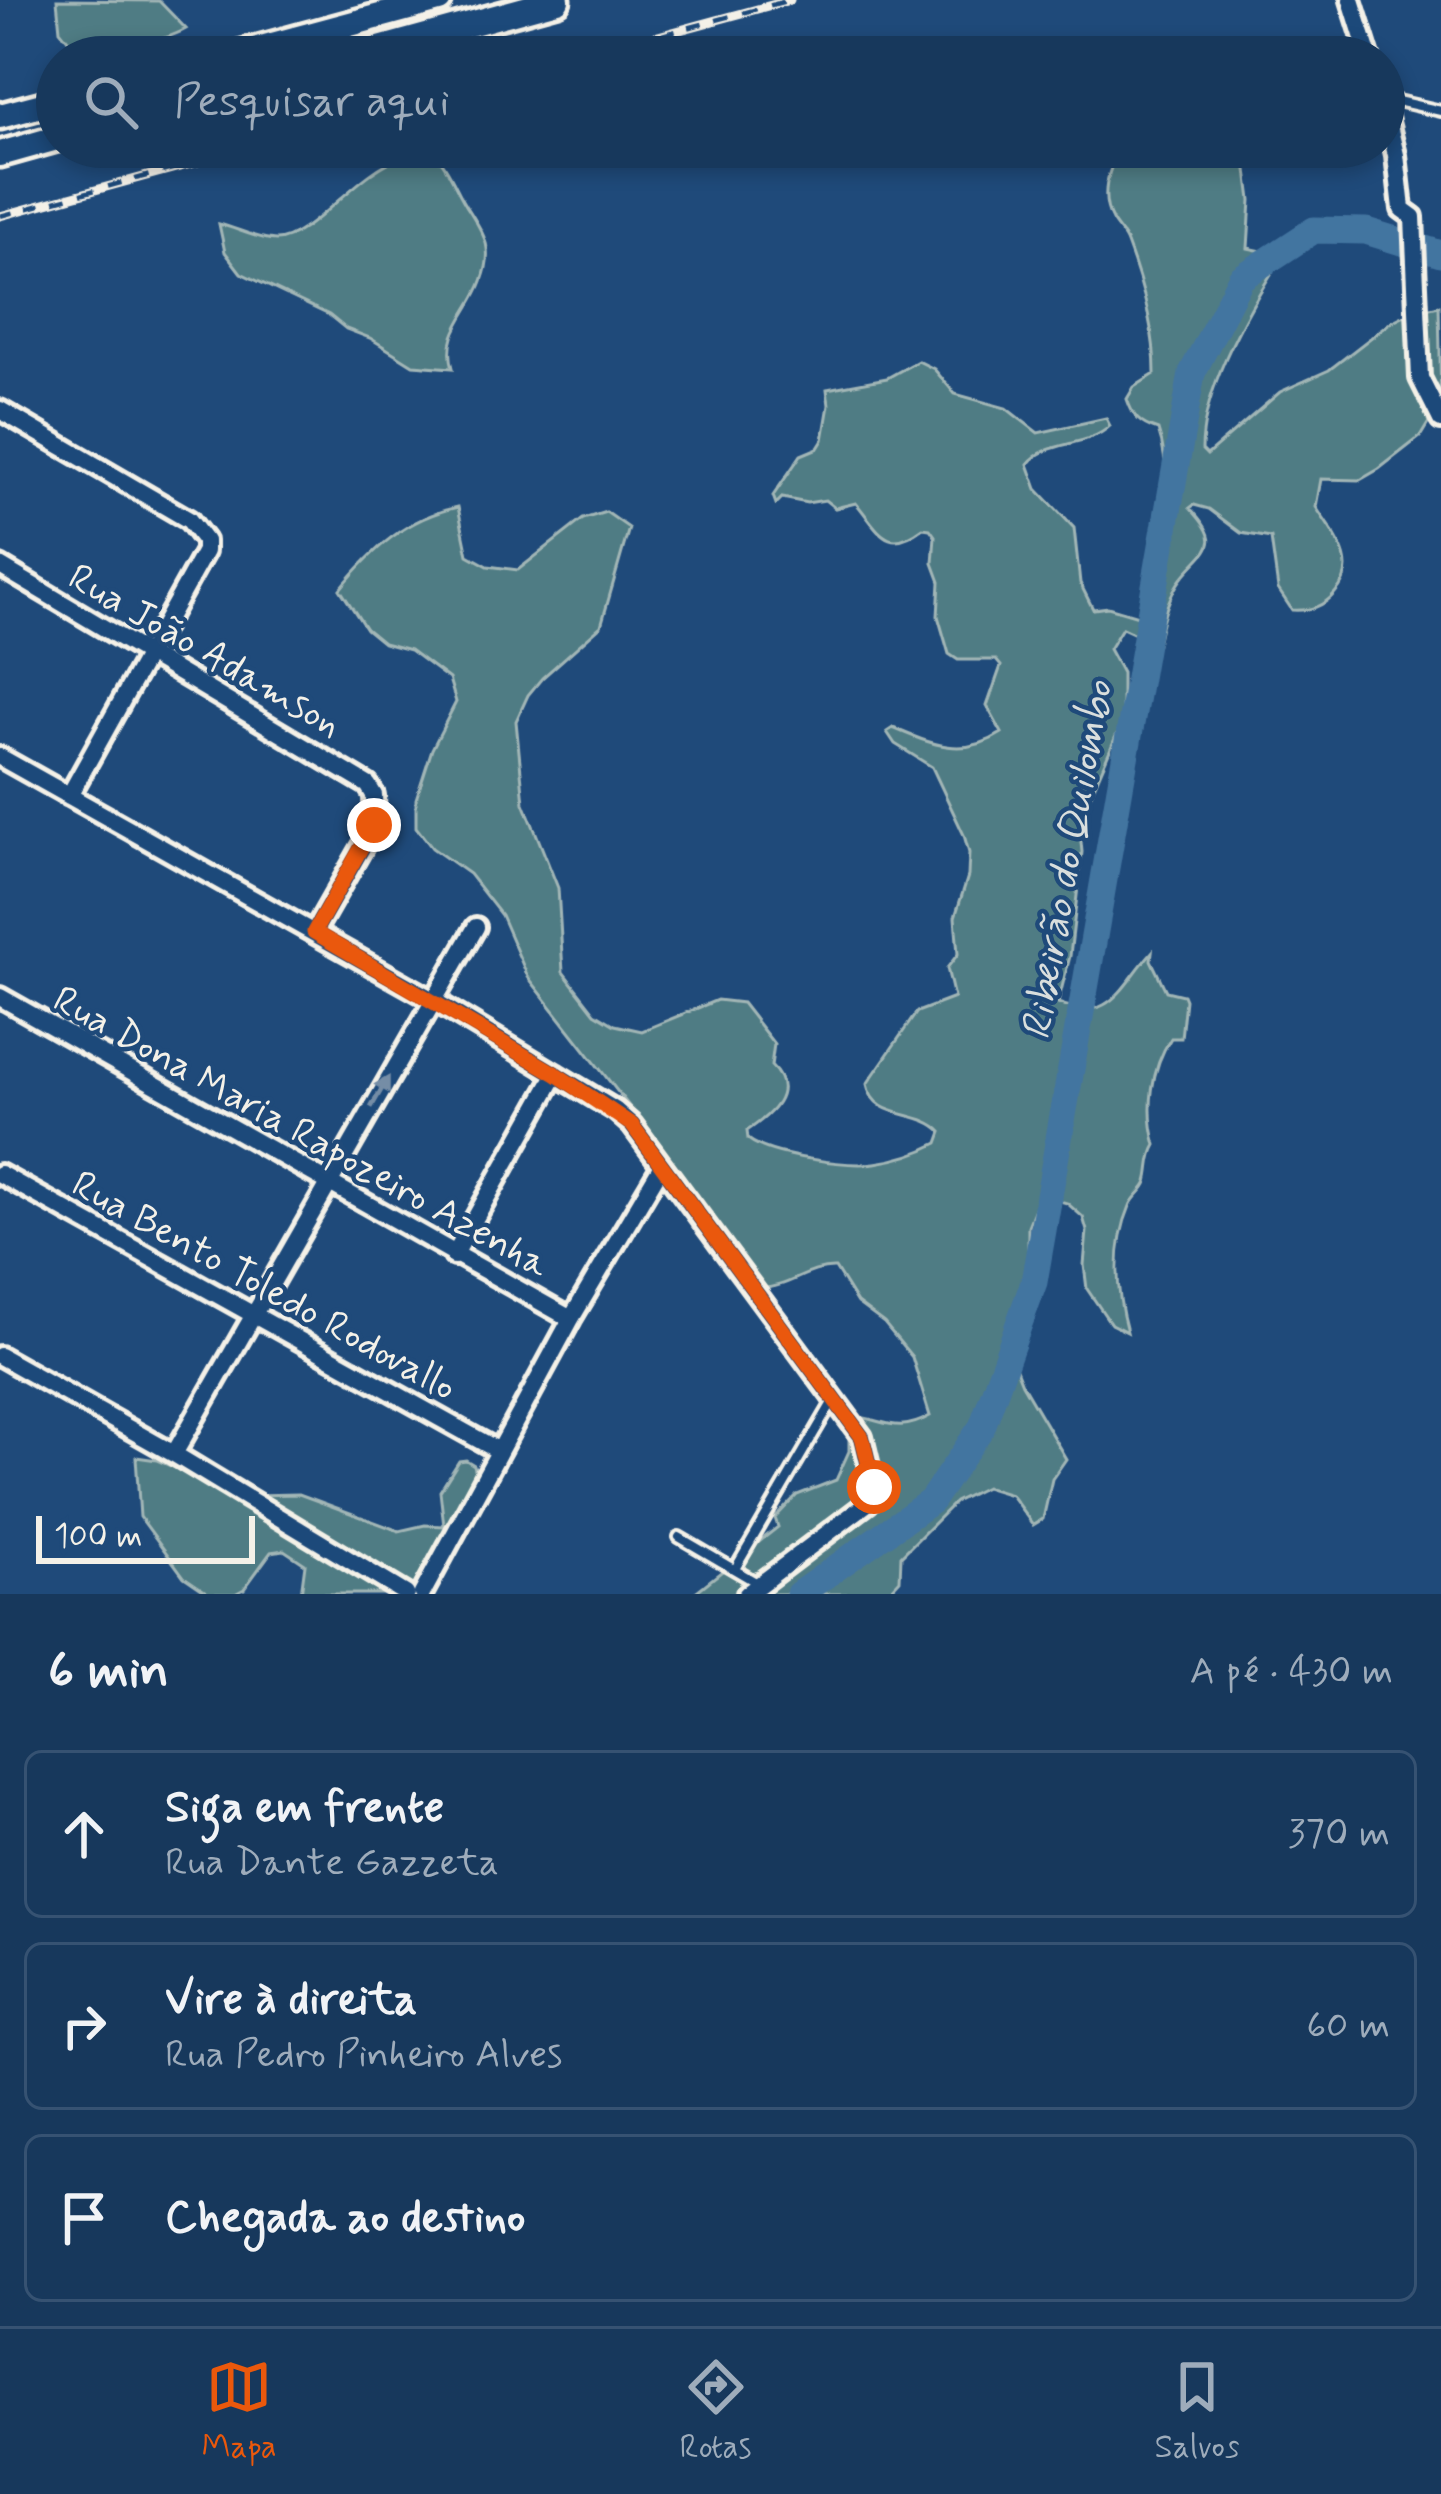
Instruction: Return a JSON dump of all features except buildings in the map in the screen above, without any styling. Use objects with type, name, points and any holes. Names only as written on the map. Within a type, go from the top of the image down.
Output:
[{"type":"main road","points":[[306,36],[439,0]]},
{"type":"main road","points":[[426,36],[557,0]]},
{"type":"main road","points":[[0,116],[36,107]]},
{"type":"main road","points":[[0,154],[36,144]]},
{"type":"street","points":[[1351,0],[1362,36]]},
{"type":"street","points":[[1398,168],[1402,209],[1413,218],[1420,378],[1441,420]]},
{"type":"street","points":[[0,410],[189,520],[205,541],[205,551],[69,796]]},
{"type":"street","name":"Rua João Adamson","points":[[0,566],[358,776],[374,795],[374,825],[314,932]]},
{"type":"street","points":[[0,757],[434,1000],[632,1125],[862,1437],[874,1487],[869,1502],[754,1589]]},
{"type":"street","points":[[174,1454],[476,927]]},
{"type":"street","name":"Rua Dona Maria Rapozeiro Azenha","points":[[0,997],[571,1319]]},
{"type":"street","points":[[454,1256],[556,1074]]},
{"type":"street","points":[[422,1594],[571,1319],[661,1168]]},
{"type":"street","name":"Rua Bento Toledo Rodovallo","points":[[0,1174],[499,1450]]},
{"type":"street","points":[[0,1356],[406,1594]]},
{"type":"lane","points":[[1405,105],[1441,111]]},
{"type":"lane","points":[[735,1569],[834,1400]]},
{"type":"lane","points":[[679,1538],[735,1569],[754,1589]]},
{"type":"green space","points":[[57,0],[159,1],[186,29],[168,36],[65,36]]},
{"type":"green space","points":[[380,168],[445,168],[486,243],[482,281],[451,344],[453,368],[413,365],[329,315],[241,273],[225,252],[219,224],[269,239],[289,237]]},
{"type":"green space","points":[[1111,168],[1247,168],[1251,200],[1248,248],[1276,254],[1278,263],[1218,378],[1204,427],[1202,450],[1207,455],[1280,392],[1329,370],[1391,322],[1439,306],[1441,402],[1420,437],[1379,469],[1360,480],[1321,479],[1316,507],[1337,539],[1346,571],[1326,602],[1292,610],[1278,589],[1271,538],[1241,533],[1209,509],[1194,505],[1190,508],[1210,539],[1172,594],[1157,644],[1122,628],[1109,649],[1122,673],[1122,722],[1079,822],[1082,852],[1070,956],[1058,1003],[1076,1009],[1103,1005],[1123,989],[1152,952],[1151,960],[1166,991],[1183,995],[1185,1000],[1181,1038],[1171,1038],[1164,1050],[1152,1090],[1156,1145],[1147,1182],[1131,1203],[1121,1237],[1120,1301],[1127,1332],[1111,1324],[1087,1289],[1083,1217],[1067,1203],[1040,1195],[1028,1226],[1028,1290],[1004,1339],[1022,1384],[1066,1459],[1052,1479],[1043,1519],[1033,1525],[1011,1495],[985,1487],[955,1502],[901,1556],[900,1580],[887,1594],[693,1594],[778,1527],[775,1518],[797,1495],[836,1480],[849,1451],[849,1428],[855,1416],[900,1425],[930,1416],[912,1357],[884,1323],[857,1303],[835,1268],[762,1288],[658,1164],[646,1128],[528,977],[501,915],[469,874],[432,848],[416,827],[416,799],[432,749],[456,702],[449,679],[410,650],[383,643],[366,629],[340,589],[392,537],[422,519],[458,507],[468,555],[488,566],[518,570],[583,519],[606,512],[629,528],[601,626],[542,678],[516,721],[524,803],[558,888],[563,972],[595,1013],[615,1025],[642,1031],[717,1000],[742,1003],[774,1044],[771,1066],[782,1085],[772,1111],[747,1131],[748,1139],[758,1145],[809,1159],[863,1164],[900,1158],[938,1143],[942,1132],[888,1110],[871,1096],[867,1084],[917,1012],[954,998],[947,968],[958,954],[955,917],[968,876],[969,853],[932,767],[895,744],[887,732],[893,728],[935,744],[961,747],[1002,733],[987,706],[1001,666],[996,660],[958,660],[949,654],[938,616],[940,582],[933,563],[935,536],[930,529],[892,540],[878,531],[856,503],[835,508],[825,500],[807,503],[782,498],[776,504],[773,496],[801,455],[818,448],[823,440],[827,389],[887,378],[918,361],[934,369],[955,394],[1006,408],[1038,433],[1106,418],[1110,426],[1101,433],[1045,451],[1028,464],[1037,489],[1074,528],[1080,583],[1093,609],[1108,607],[1138,616],[1159,549],[1166,474],[1158,430],[1138,419],[1127,399],[1134,387],[1155,374],[1153,341],[1127,243],[1108,211]]},
{"type":"green space","points":[[136,1457],[157,1460],[252,1495],[299,1494],[399,1531],[444,1526],[440,1491],[459,1461],[474,1465],[478,1482],[432,1578],[433,1594],[301,1594],[305,1564],[284,1550],[271,1552],[244,1589],[235,1594],[209,1594],[184,1577],[140,1517]]},
{"type":"waterway","name":"Ribeirão do Quilombo","points":[[799,1594],[931,1501],[982,1427],[1034,1282],[1192,373],[1241,278],[1314,230],[1366,231],[1441,254]]},
{"type":"railway","points":[[658,36],[790,0]]},
{"type":"railway","points":[[0,216],[176,168]]},
{"type":"route","points":[[374,825],[314,932],[556,1074],[632,1125],[862,1437],[874,1487]]}]
